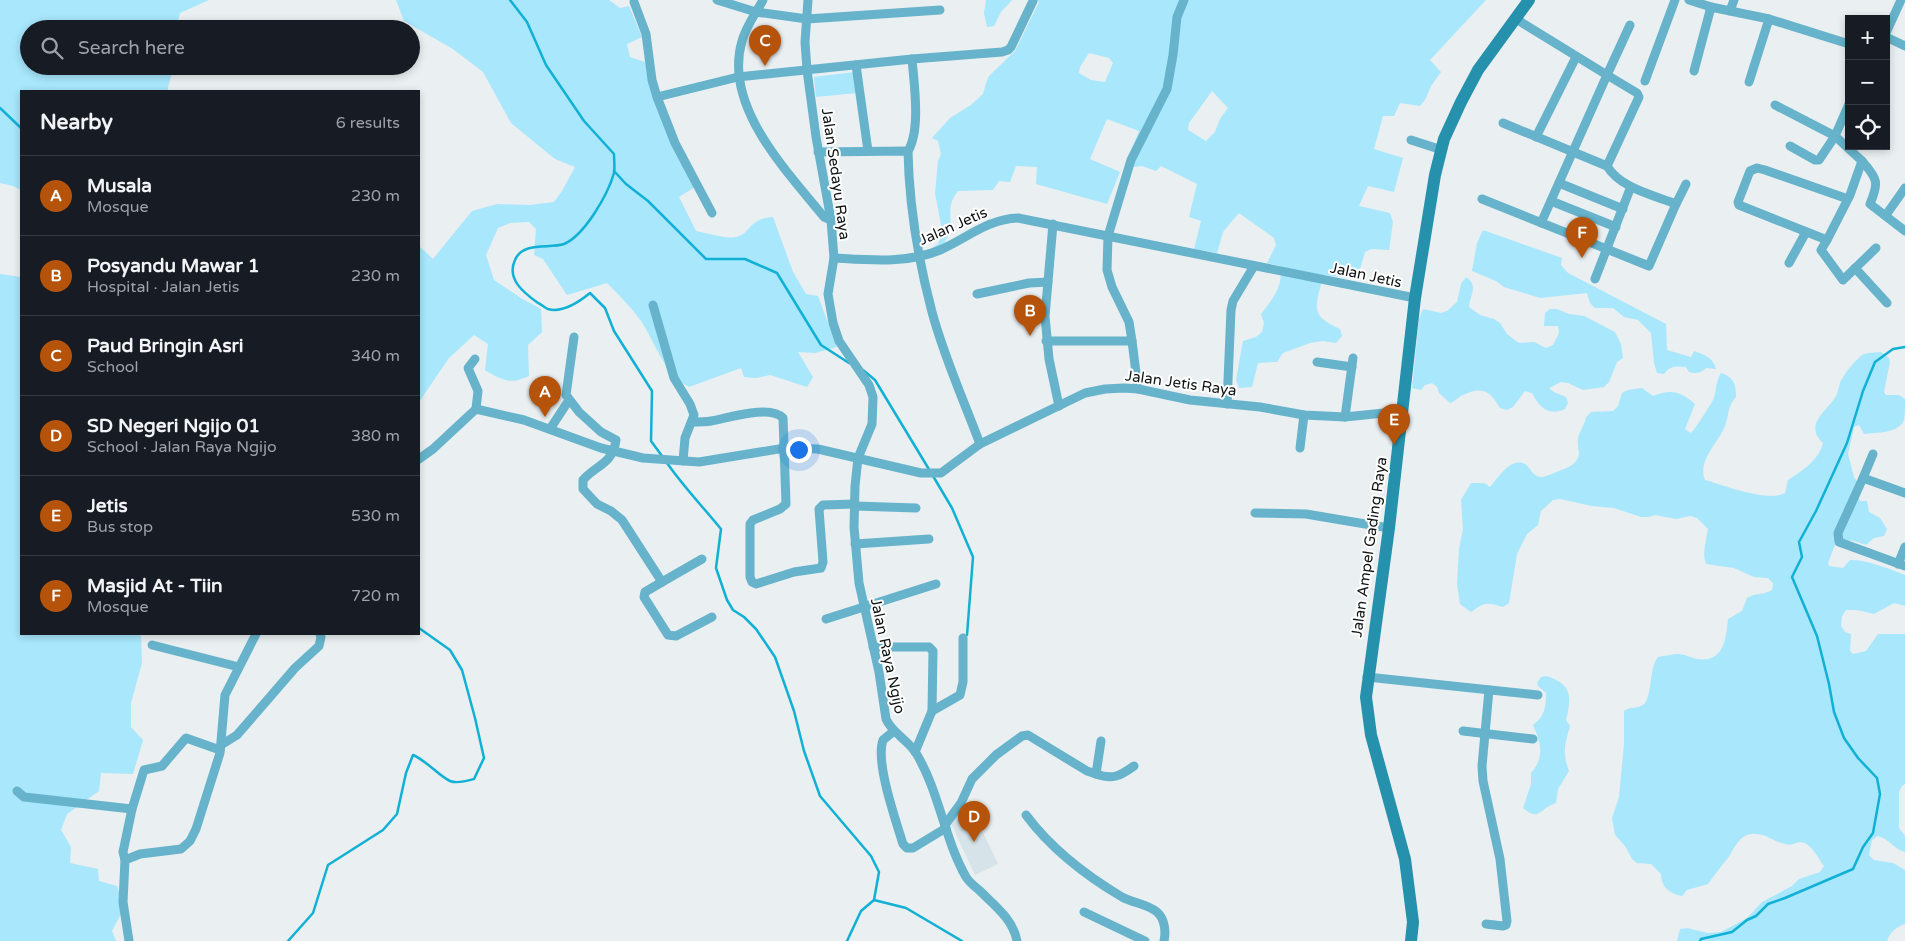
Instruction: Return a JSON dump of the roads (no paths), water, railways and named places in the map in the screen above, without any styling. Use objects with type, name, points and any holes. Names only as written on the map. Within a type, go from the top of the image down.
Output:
[{"type":"main road","name":"Jalan Ampel Gading Raya","points":[[1411,941],[1413,922],[1405,859],[1371,735],[1366,697],[1389,528],[1415,298],[1444,139],[1478,70],[1529,0]]},
{"type":"street","points":[[717,0],[756,12],[807,19],[940,10]]},
{"type":"street","points":[[763,0],[742,42],[738,62],[741,94],[760,132],[790,177],[824,217],[831,220]]},
{"type":"street","name":"Jalan Sedayu Raya","points":[[808,0],[805,42],[807,70],[818,152],[831,220],[834,258],[828,294],[833,323],[839,341],[863,376],[873,397],[872,424],[858,458]]},
{"type":"street","points":[[1138,389],[1128,322],[1112,287],[1107,270],[1108,236],[1131,160],[1166,89],[1173,55],[1177,17],[1184,0]]},
{"type":"street","points":[[1645,81],[1675,0]]},
{"type":"street","points":[[1689,0],[1711,7],[1770,19],[1845,43]]},
{"type":"street","points":[[1730,11],[1734,0]]},
{"type":"street","points":[[1890,24],[1901,0]]},
{"type":"street","points":[[636,1],[646,34],[652,80],[657,97],[675,143],[712,212]]},
{"type":"street","points":[[657,97],[738,77],[1008,50],[1032,1]]},
{"type":"street","points":[[1694,71],[1711,7]]},
{"type":"street","points":[[1516,18],[1576,57],[1637,93],[1639,97],[1608,166]]},
{"type":"street","points":[[1749,82],[1770,19]]},
{"type":"street","points":[[1541,223],[1630,25]]},
{"type":"street","points":[[1890,39],[1905,46]]},
{"type":"street","points":[[1536,137],[1576,57]]},
{"type":"street","points":[[912,59],[914,118],[908,151],[909,186],[919,256],[932,314],[980,444]]},
{"type":"street","points":[[856,65],[868,151]]},
{"type":"street","points":[[1774,105],[1836,136],[1869,168],[1877,190],[1870,204],[1904,228]]},
{"type":"street","points":[[1790,146],[1817,160],[1836,136],[1849,105]]},
{"type":"street","points":[[1503,123],[1608,166],[1616,178],[1676,204]]},
{"type":"street","points":[[1410,140],[1442,150]]},
{"type":"street","points":[[818,152],[908,151]]},
{"type":"street","points":[[1862,161],[1848,200],[1820,250],[1843,280],[1876,248]]},
{"type":"street","points":[[1827,240],[1739,205],[1738,202],[1750,171],[1757,168],[1765,170],[1848,200]]},
{"type":"street","points":[[1559,183],[1623,209]]},
{"type":"street","points":[[1482,199],[1649,266],[1686,184]]},
{"type":"street","points":[[1886,215],[1905,188]]},
{"type":"street","points":[[1595,279],[1608,250],[1630,189]]},
{"type":"street","points":[[1551,202],[1616,227]]},
{"type":"street","name":"Jalan Jetis","points":[[834,258],[876,261],[919,256],[940,250],[983,226],[1010,218],[1054,224],[1415,298]]},
{"type":"street","points":[[1054,224],[1045,316],[1046,341],[1060,406]]},
{"type":"street","points":[[1789,263],[1806,232]]},
{"type":"street","points":[[1227,404],[1231,310],[1233,301],[1254,266]]},
{"type":"street","points":[[1855,268],[1887,302]]},
{"type":"street","points":[[977,294],[1029,283],[1048,282]]},
{"type":"street","points":[[653,305],[674,378],[690,404],[694,415],[685,438],[683,461]]},
{"type":"street","points":[[574,337],[566,395],[601,432],[616,439],[614,452],[603,465],[583,480],[582,489],[597,504],[611,511],[622,520],[662,582]]},
{"type":"street","points":[[1046,341],[1132,341]]},
{"type":"street","points":[[420,458],[433,449],[476,409],[478,391],[468,368],[475,359]]},
{"type":"street","points":[[1317,362],[1353,363],[1345,417]]},
{"type":"street","name":"Jalan Jetis Raya","points":[[476,409],[524,420],[614,452],[643,458],[700,462],[785,448],[818,449],[921,473],[940,473],[980,444],[1085,393],[1105,389],[1138,389],[1190,400],[1304,415],[1345,417],[1403,411]]},
{"type":"street","points":[[550,428],[569,400]]},
{"type":"street","points":[[692,422],[708,422],[756,412],[778,414],[783,418],[786,504],[780,509],[753,520],[750,524],[750,577],[752,582],[761,583],[794,572],[821,568],[819,509],[823,505],[916,508]]},
{"type":"street","points":[[1300,448],[1304,415]]},
{"type":"street","points":[[1873,454],[1841,525],[1838,533],[1839,542],[1902,565],[1905,547]]},
{"type":"street","name":"Jalan Raya Ngijo","points":[[858,458],[855,505],[856,565],[886,719],[894,731],[915,752],[926,775],[946,826],[949,839],[966,878],[1005,916],[1012,926],[1017,941]]},
{"type":"street","points":[[1863,478],[1905,493]]},
{"type":"street","points":[[1255,513],[1306,514],[1389,528]]},
{"type":"street","points":[[855,544],[929,539]]},
{"type":"street","points":[[702,558],[645,592],[644,597],[670,636],[676,636],[712,617]]},
{"type":"street","points":[[826,619],[936,584]]},
{"type":"street","points":[[125,860],[133,855],[181,849],[187,845],[196,829],[221,747],[225,695],[255,635]]},
{"type":"street","points":[[221,747],[237,735],[295,668],[319,646],[320,635]]},
{"type":"street","points":[[932,711],[960,695],[963,682],[963,638]]},
{"type":"street","points":[[152,645],[239,667]]},
{"type":"street","points":[[873,647],[920,647],[932,649],[932,711],[915,752]]},
{"type":"street","points":[[1368,676],[1538,695]]},
{"type":"street","points":[[1486,924],[1503,926],[1506,925],[1507,921],[1500,859],[1483,781],[1482,756],[1486,733],[1489,690]]},
{"type":"street","points":[[894,731],[883,740],[881,755],[891,803],[903,844],[907,848],[913,848],[946,826],[961,803],[972,779],[996,755],[1025,735],[1087,771],[1110,778],[1124,773],[1134,766]]},
{"type":"street","points":[[1463,731],[1533,739]]},
{"type":"street","points":[[129,941],[123,902],[125,860],[123,852],[132,809],[144,770],[162,766],[186,738],[221,747]]},
{"type":"street","points":[[1096,774],[1102,741]]},
{"type":"street","points":[[16,791],[24,797],[132,809]]},
{"type":"street","points":[[1026,815],[1039,833],[1089,876],[1124,898],[1159,913],[1163,922],[1164,941]]},
{"type":"street","points":[[1084,912],[1145,941]]},
{"type":"waterway","points":[[510,0],[527,22],[546,65],[584,121],[614,154],[614,173],[607,192],[595,213],[580,232],[564,244],[524,250],[515,260],[513,273],[522,290],[548,309],[565,308],[590,293],[605,308],[614,331],[652,391],[651,441],[662,456]]},
{"type":"waterway","points":[[0,108],[20,127]]},
{"type":"waterway","points":[[614,171],[626,184],[648,201],[706,259],[745,259],[777,273],[821,345],[849,363]]},
{"type":"waterway","points":[[1700,941],[1701,939],[1732,932],[1747,920],[1756,916],[1768,904],[1853,869],[1863,847],[1873,833],[1880,794],[1877,778],[1858,758],[1844,738],[1834,712],[1817,636],[1792,577],[1802,557],[1799,542],[1816,511],[1847,443],[1863,391],[1875,362],[1893,349],[1905,347]]},
{"type":"waterway","points":[[863,370],[875,380],[930,471]]},
{"type":"waterway","points":[[667,463],[721,529],[716,568],[727,600],[733,610],[744,617],[756,629],[775,657],[820,796],[871,856],[879,872],[874,900],[861,911],[847,941]]},
{"type":"waterway","points":[[933,476],[952,508],[973,557],[967,635]]},
{"type":"waterway","points":[[288,941],[313,913],[328,865],[383,830],[397,814],[406,773],[413,755],[446,779],[456,782],[474,779],[484,758],[462,670],[450,650],[420,629]]},
{"type":"waterway","points":[[874,900],[906,908],[962,941]]},
{"type":"place","name":"Paud Bringin Asri","points":[[765,66]]},
{"type":"place","name":"Masjid At - Tiin","points":[[1582,258]]},
{"type":"place","name":"Posyandu Mawar 1","points":[[1030,336]]},
{"type":"place","name":"Musala","points":[[545,417]]},
{"type":"place","name":"Jetis","points":[[1394,445]]},
{"type":"place","name":"SD Negeri Ngijo 01","points":[[974,842]]}]
